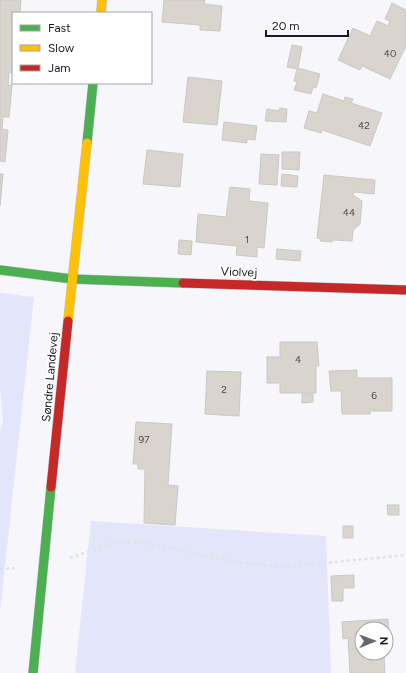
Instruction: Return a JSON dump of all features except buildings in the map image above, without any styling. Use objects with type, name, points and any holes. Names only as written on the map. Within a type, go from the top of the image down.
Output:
[{"type":"street","points":[[101,12],[102,0]]},
{"type":"street","name":"Søndre Landevej","points":[[34,673],[72,279],[93,84]]},
{"type":"street","name":"Violvej","points":[[0,270],[72,279],[406,290]]},
{"type":"path","points":[[0,570],[45,567],[112,543],[134,542],[141,542],[236,562],[284,567],[406,555]]},
{"type":"shaded area","points":[[0,293],[34,297],[0,612],[0,430],[3,421],[0,388]]},
{"type":"shaded area","points":[[91,521],[326,536],[331,673],[75,673]]},
{"type":"traffic: fast","points":[[87,143],[93,84]]},
{"type":"traffic: fast","points":[[0,270],[72,279],[183,283]]},
{"type":"traffic: fast","points":[[33,673],[51,487]]},
{"type":"traffic: slow","points":[[101,12],[102,0]]},
{"type":"traffic: slow","points":[[68,321],[87,143]]},
{"type":"traffic: jam","points":[[183,283],[406,290]]},
{"type":"traffic: jam","points":[[51,487],[68,321]]}]
